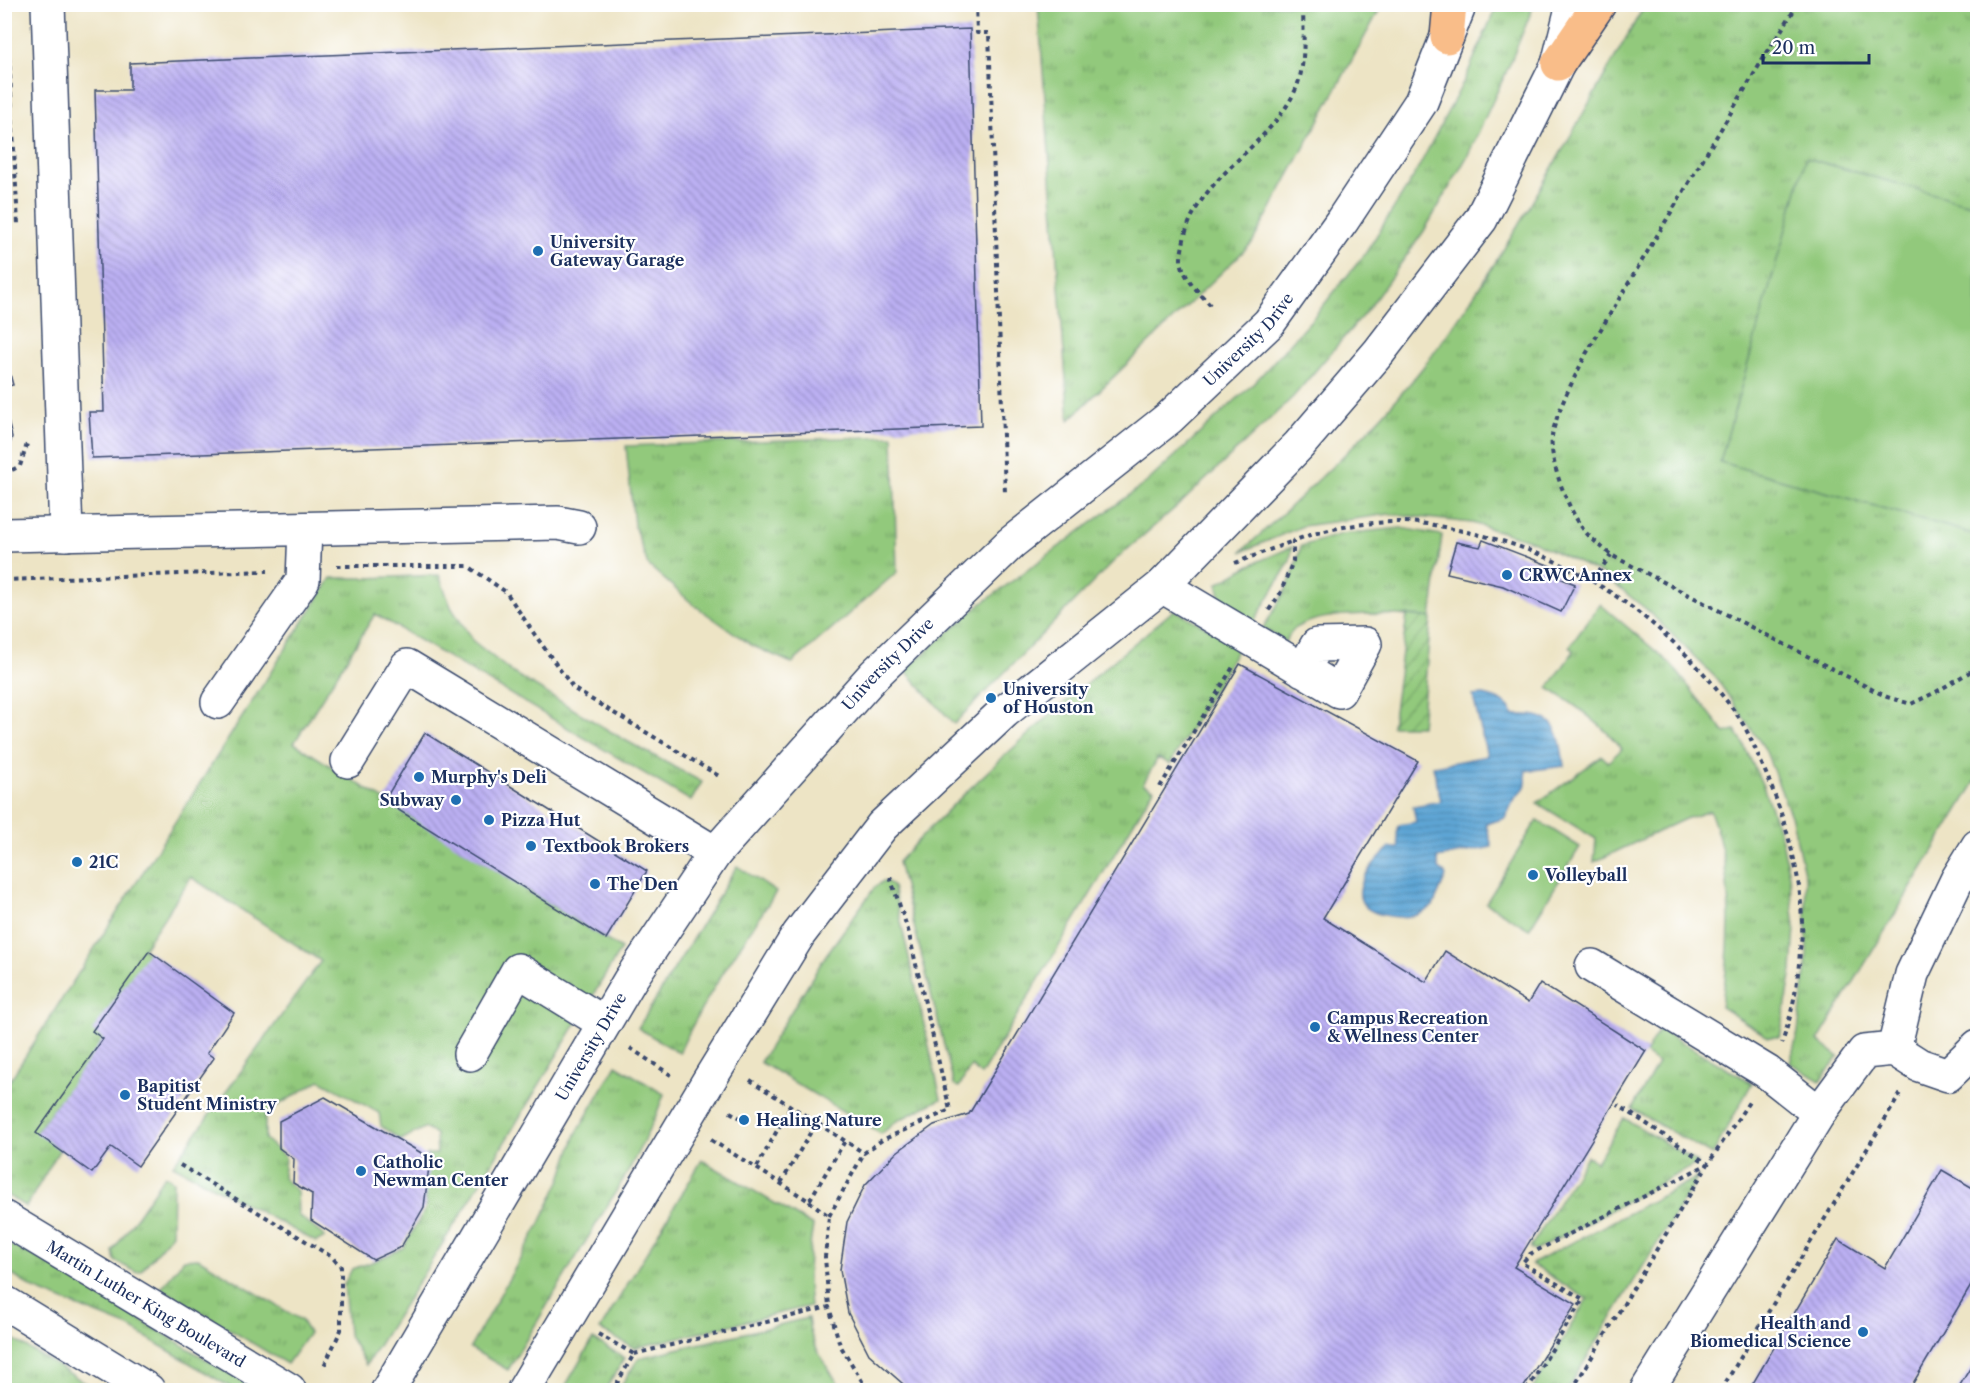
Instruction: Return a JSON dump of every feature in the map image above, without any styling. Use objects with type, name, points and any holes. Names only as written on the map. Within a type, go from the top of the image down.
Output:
[{"type":"highway","points":[[1447,37],[1450,4]]},
{"type":"highway","points":[[1558,64],[1599,4]]},
{"type":"street","points":[[48,4],[66,534]]},
{"type":"street","name":"University Drive","points":[[388,1390],[615,1035],[630,980],[716,853],[874,675],[1011,543],[1169,418],[1269,323],[1342,221],[1421,102],[1460,4]]},
{"type":"street","points":[[524,1390],[708,1082],[800,934],[882,826],[1004,712],[1162,586],[1299,445],[1379,352],[1481,219],[1558,64],[1573,4]]},
{"type":"street","points":[[4,535],[558,523],[579,527]]},
{"type":"street","points":[[218,702],[303,580],[305,529]]},
{"type":"street","points":[[1162,586],[1303,670]]},
{"type":"street","points":[[348,761],[407,666],[716,853]]},
{"type":"street","points":[[1907,1057],[1912,974],[1957,880],[1977,846]]},
{"type":"street","points":[[1592,966],[1767,1072],[1819,1113]]},
{"type":"street","points":[[470,1054],[518,970],[615,1035]]},
{"type":"street","points":[[1647,1390],[1819,1113],[1864,1052],[1907,1057],[1948,1076],[1977,1045]]},
{"type":"street","name":"Martin Luther King Boulevard","points":[[4,1218],[289,1390]]},
{"type":"street","points":[[4,1302],[148,1390]]},
{"type":"path","points":[[976,4],[977,33],[989,33],[1005,494]]},
{"type":"path","points":[[1210,305],[1187,277],[1181,260],[1185,231],[1200,201],[1274,122],[1294,93],[1303,63],[1303,4]]},
{"type":"path","points":[[1798,4],[1586,354],[1562,405],[1552,433],[1555,464],[1565,499],[1582,528],[1611,555],[1887,698],[1911,704],[1977,667]]},
{"type":"path","points":[[9,57],[18,234]]},
{"type":"path","points":[[4,474],[20,466],[29,435]]},
{"type":"path","points":[[1229,565],[1312,534],[1374,523],[1425,523],[1498,538],[1574,569],[1628,603],[1687,656],[1739,718],[1782,813],[1794,863],[1803,923],[1797,993],[1783,1042],[1767,1072],[1708,1164],[1572,1390]]},
{"type":"path","points":[[1160,787],[1280,594],[1293,561],[1293,541]]},
{"type":"path","points":[[1593,580],[1611,555]]},
{"type":"path","points":[[333,566],[468,566],[506,592],[574,689],[718,776]]},
{"type":"path","points":[[4,580],[272,570]]},
{"type":"path","points":[[852,1390],[862,1381],[840,1345],[829,1307],[825,1257],[829,1216],[864,1153],[882,1140],[950,1110],[908,930],[886,865]]},
{"type":"path","points":[[615,1035],[674,1076]]},
{"type":"path","points":[[1721,1390],[1907,1057]]},
{"type":"path","points":[[748,1079],[864,1153]]},
{"type":"path","points":[[1618,1105],[1708,1164]]},
{"type":"path","points":[[756,1167],[790,1107]]},
{"type":"path","points":[[781,1183],[816,1123]]},
{"type":"path","points":[[711,1140],[829,1216]]},
{"type":"path","points":[[809,1201],[845,1141]]},
{"type":"path","points":[[1527,1390],[1582,1299],[1522,1263],[1530,1254],[1708,1164]]},
{"type":"path","points":[[180,1165],[332,1257],[341,1267],[341,1330],[323,1368]]},
{"type":"path","points":[[591,1330],[633,1354],[829,1307]]},
{"type":"path","points":[[613,1390],[633,1354]]},
{"type":"green space","points":[[1038,5],[1382,5],[1252,243],[1069,420]]},
{"type":"green space","points":[[1497,5],[1534,5],[1467,157],[1424,231],[1369,308],[1293,397],[1182,502],[1114,561],[954,724],[905,670],[977,607],[1147,482],[1255,382],[1313,318],[1365,254],[1414,176],[1466,77]]},
{"type":"green space","points":[[1645,5],[1977,5],[1977,779],[1818,1041],[1839,1057],[1820,1081],[1790,1063],[1798,1032],[1807,957],[1805,877],[1792,819],[1765,749],[1716,678],[1646,609],[1600,573],[1532,541],[1472,523],[1390,514],[1303,526],[1241,552],[1366,433],[1433,354],[1491,270],[1518,226]]},
{"type":"green space","points":[[1806,158],[1977,206],[1977,535],[1720,462]]},
{"type":"green space","points":[[893,436],[897,572],[792,663],[753,646],[694,605],[648,565],[634,525],[626,446]]},
{"type":"green space","points":[[1401,528],[1442,535],[1431,618],[1381,614],[1326,617],[1297,627],[1285,642],[1263,628],[1291,579],[1301,546],[1342,534]]},
{"type":"green space","points":[[1292,547],[1290,561],[1254,622],[1221,599],[1217,584],[1250,565]]},
{"type":"green space","points":[[439,575],[451,607],[473,641],[513,673],[623,739],[702,782],[691,801],[375,614],[294,743],[621,949],[465,1208],[366,1365],[348,1334],[344,1284],[352,1269],[403,1248],[426,1208],[427,1154],[437,1154],[436,1134],[424,1128],[401,1140],[381,1126],[379,1113],[320,1080],[265,1113],[265,1139],[285,1157],[283,1178],[297,1191],[298,1215],[325,1237],[316,1242],[173,1165],[321,961],[191,877],[143,949],[149,954],[105,1039],[37,1131],[60,1149],[26,1207],[5,1194],[5,1088],[331,578]]},
{"type":"green space","points":[[1600,604],[1671,664],[1725,733],[1735,730],[1763,786],[1782,840],[1795,927],[1792,971],[1780,1037],[1768,1037],[1721,1007],[1725,983],[1729,908],[1723,858],[1710,811],[1685,819],[1594,862],[1596,839],[1537,803],[1602,756],[1608,762],[1622,749],[1588,715],[1548,688],[1574,651],[1570,646]]},
{"type":"green space","points":[[1174,610],[1240,645],[1170,764],[1158,758],[1143,784],[1154,789],[981,1075],[971,1066],[959,1087],[954,1085],[898,862],[997,763]]},
{"type":"green space","points":[[1407,615],[1431,618],[1421,726],[1392,726]]},
{"type":"green space","name":"Volleyball","points":[[1537,820],[1580,847],[1529,929],[1486,903]]},
{"type":"green space","points":[[737,866],[776,892],[712,991],[679,1053],[638,1028]]},
{"type":"green space","points":[[882,882],[888,882],[893,887],[941,1099],[897,1121],[881,1134],[760,1062],[826,955],[875,887]]},
{"type":"green space","points":[[1659,1029],[1752,1083],[1712,1155],[1632,1109],[1658,1063],[1645,1054]]},
{"type":"green space","points":[[616,1065],[664,1094],[655,1118],[629,1170],[508,1370],[470,1348],[538,1227],[561,1179],[576,1134]]},
{"type":"green space","points":[[1624,1118],[1698,1163],[1535,1251],[1530,1248],[1587,1156],[1596,1162]]},
{"type":"green space","points":[[702,1160],[813,1226],[808,1266],[810,1306],[634,1348],[600,1330]]},
{"type":"green space","points":[[165,1175],[173,1181],[172,1234],[141,1271],[136,1272],[115,1261],[113,1251]]},
{"type":"green space","points":[[1698,1177],[1567,1390],[1532,1390],[1587,1299],[1531,1264]]},
{"type":"green space","points":[[4,1243],[32,1254],[257,1390],[235,1390],[129,1327],[34,1289],[5,1270]]},
{"type":"green space","points":[[198,1258],[301,1320],[309,1333],[287,1364],[161,1288],[184,1259]]},
{"type":"green space","points":[[808,1318],[816,1347],[843,1390],[618,1390],[639,1358]]},
{"type":"green space","points":[[5,1334],[97,1390],[5,1390]]},
{"type":"green space","points":[[593,1339],[625,1358],[605,1390],[563,1390]]},
{"type":"water","points":[[1484,695],[1505,703],[1513,715],[1538,717],[1553,725],[1560,741],[1564,766],[1525,771],[1526,785],[1514,800],[1505,818],[1486,824],[1492,847],[1437,858],[1439,869],[1446,876],[1433,906],[1417,915],[1403,917],[1370,910],[1361,900],[1360,893],[1368,871],[1389,848],[1399,848],[1397,834],[1399,825],[1416,822],[1413,806],[1441,801],[1433,766],[1487,756],[1473,696]]},
{"type":"building","name":"University Gateway Garage","points":[[970,29],[981,426],[92,458],[89,412],[104,412],[95,90],[130,90],[130,63]]},
{"type":"building","points":[[4,357],[13,385],[4,387]]},
{"type":"building","points":[[4,405],[12,437],[7,455],[4,457]]},
{"type":"building","name":"CRWC Annex","points":[[1483,540],[1561,570],[1557,577],[1575,584],[1561,612],[1503,586],[1447,573],[1456,542],[1480,547]]},
{"type":"building","name":"Campus Recreation & Wellness Center","points":[[1240,664],[1418,761],[1323,918],[1426,982],[1445,951],[1528,1003],[1540,983],[1646,1051],[1514,1267],[1576,1304],[1522,1390],[900,1390],[903,1384],[869,1354],[848,1313],[840,1270],[847,1222],[865,1185],[897,1152],[934,1125],[969,1114]]},
{"type":"building","points":[[425,733],[647,871],[606,939],[384,801]]},
{"type":"building","name":"Bapitist Student Ministry","points":[[149,951],[234,1013],[207,1053],[214,1058],[138,1166],[111,1147],[92,1173],[36,1133],[103,1039],[92,1031]]},
{"type":"building","name":"Catholic Newman Center","points":[[325,1097],[430,1158],[424,1207],[401,1247],[373,1260],[311,1220],[312,1194],[293,1183],[294,1159],[279,1148],[279,1121]]},
{"type":"building","name":"Health and Biomedical Science","points":[[1942,1170],[1978,1191],[1978,1274],[1909,1390],[1749,1390],[1838,1239],[1885,1268]]},
{"type":"building","points":[[1978,1355],[1978,1390],[1957,1390]]},
{"type":"place","name":"University Gateway Garage","points":[[538,251]]},
{"type":"place","name":"CRWC Annex","points":[[1507,575]]},
{"type":"place","name":"University of Houston","points":[[991,698]]},
{"type":"place","name":"Murphy's Deli","points":[[419,777]]},
{"type":"place","name":"Subway","points":[[456,800]]},
{"type":"place","name":"Pizza Hut","points":[[489,820]]},
{"type":"place","name":"Textbook Brokers","points":[[531,846]]},
{"type":"place","name":"21C","points":[[77,862]]},
{"type":"place","name":"Volleyball","points":[[1533,875]]},
{"type":"place","name":"The Den","points":[[595,884]]},
{"type":"place","name":"Campus Recreation & Wellness Center","points":[[1315,1027]]},
{"type":"place","name":"Bapitist Student Ministry","points":[[125,1095]]},
{"type":"place","name":"Healing Nature","points":[[744,1120]]},
{"type":"place","name":"Catholic Newman Center","points":[[361,1171]]},
{"type":"place","name":"Health and Biomedical Science","points":[[1863,1332]]}]
